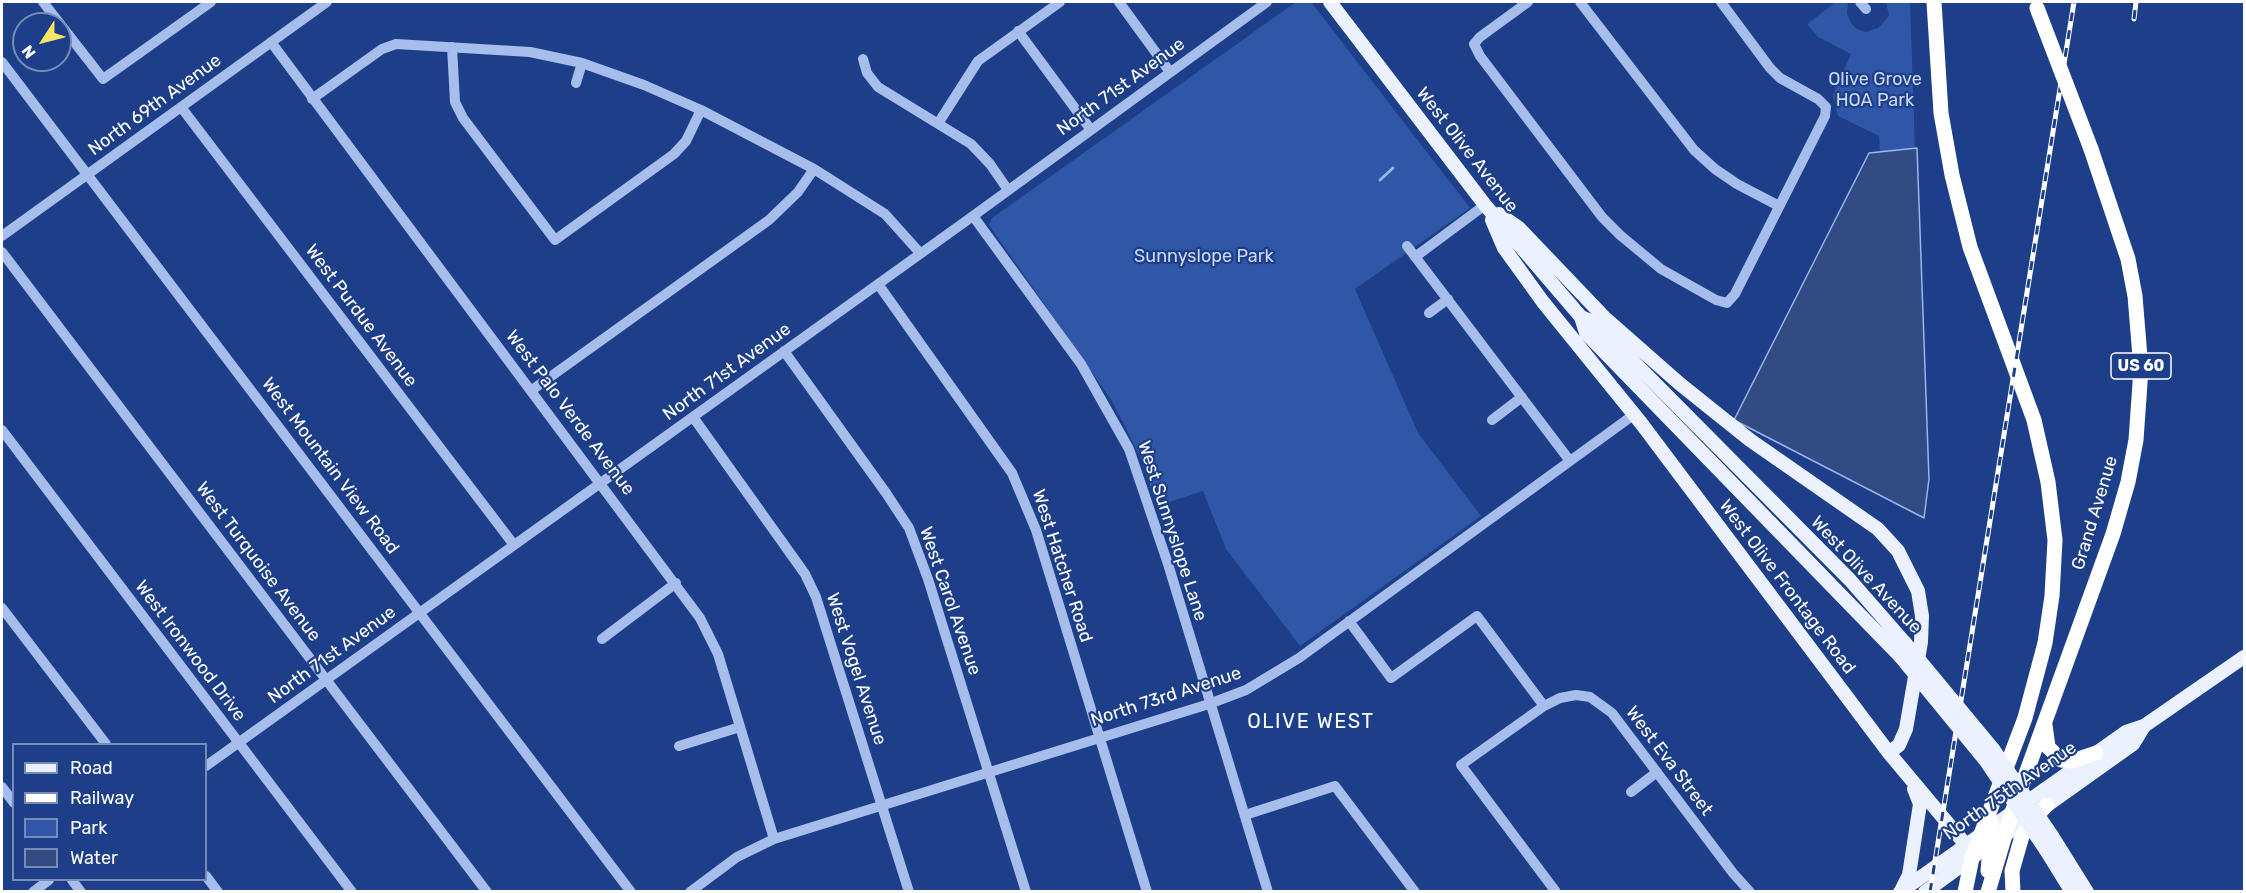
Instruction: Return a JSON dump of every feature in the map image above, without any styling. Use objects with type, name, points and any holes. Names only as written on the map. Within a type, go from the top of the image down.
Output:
[{"type":"highway","name":"Grand Avenue","points":[[1934,2],[1941,113],[1952,176],[1970,247],[2034,420],[2053,511],[2054,572],[2047,633],[2025,718],[1997,797],[1991,837],[1989,889]]},
{"type":"highway","name":"Grand Avenue","points":[[1965,891],[1969,852],[1991,837],[2011,815],[2119,513],[2128,482],[2140,407],[2140,337],[2131,278],[2119,228],[2036,5]]},
{"type":"highway","points":[[2047,713],[2045,739],[2055,756],[2072,761],[2096,753]]},
{"type":"highway","points":[[2013,891],[2012,871],[2019,845],[2027,827],[2048,805]]},
{"type":"highway","points":[[1969,852],[1989,889]]},
{"type":"main road","name":"West Olive Avenue","points":[[1330,2],[1485,205],[1581,317],[1586,333],[1903,650],[1993,749],[2087,891]]},
{"type":"main road","name":"West Olive Frontage Road","points":[[1485,205],[1504,248],[1632,416],[1641,423],[1889,753],[1969,852]]},
{"type":"main road","points":[[1485,205],[1519,228],[1605,318],[1680,384],[1750,440],[1878,529],[1898,551],[1918,591],[1922,616],[1921,642],[1906,729],[1899,745],[1889,753]]},
{"type":"main road","name":"West Olive Avenue","points":[[1903,650],[1986,761],[2072,891]]},
{"type":"main road","name":"North 75th Avenue","points":[[2011,815],[2126,732],[2144,726],[2244,657]]},
{"type":"main road","name":"North 75th Avenue","points":[[1991,837],[2048,805],[2133,744],[2144,726]]},
{"type":"main road","points":[[1901,891],[1909,875],[1920,804],[1911,781]]},
{"type":"main road","name":"North 75th Avenue","points":[[1901,891],[1969,852]]},
{"type":"main road","name":"North 75th Avenue","points":[[1925,891],[1969,852]]},
{"type":"street","points":[[43,2],[103,80],[211,2]]},
{"type":"street","name":"North 69th Avenue","points":[[2,236],[327,2]]},
{"type":"street","points":[[939,122],[978,61],[1060,2]]},
{"type":"street","points":[[1119,2],[1170,72]]},
{"type":"street","name":"North 71st Avenue","points":[[207,765],[973,216],[1267,2]]},
{"type":"street","points":[[1528,2],[1474,44],[1480,56],[1602,217],[1661,269],[1716,300],[1727,303],[1735,294],[1825,116],[1826,106],[1818,99],[1780,78],[1721,2]]},
{"type":"street","points":[[1580,2],[1694,150],[1715,169],[1737,184],[1779,206]]},
{"type":"street","points":[[1018,31],[1091,130]]},
{"type":"street","name":"West Palo Verde Avenue","points":[[271,42],[602,483],[710,633],[774,839]]},
{"type":"street","points":[[312,99],[382,49],[396,44],[530,52],[582,63],[644,84],[701,110],[813,169],[885,214],[920,253]]},
{"type":"street","points":[[452,47],[455,102],[464,118],[555,240],[674,154],[687,141],[701,110]]},
{"type":"street","points":[[863,59],[867,73],[878,87],[939,122],[981,153],[1008,190]]},
{"type":"street","name":"West Mountain View Road","points":[[2,62],[631,891]]},
{"type":"street","points":[[576,83],[582,63]]},
{"type":"street","name":"West Purdue Avenue","points":[[181,107],[514,545]]},
{"type":"street","points":[[532,390],[769,220],[798,192],[813,169]]},
{"type":"street","points":[[1415,257],[1485,205]]},
{"type":"street","name":"West Sunnyslope Lane","points":[[973,216],[1081,364],[1129,449],[1147,497],[1268,891]]},
{"type":"street","points":[[1407,246],[1570,461]]},
{"type":"street","name":"West Turquoise Avenue","points":[[2,252],[487,891]]},
{"type":"street","name":"West Hatcher Road","points":[[878,284],[1012,472],[1036,530],[1148,891]]},
{"type":"street","points":[[1429,313],[1448,299]]},
{"type":"street","name":"West Carol Avenue","points":[[784,351],[909,528],[990,771],[1026,891]]},
{"type":"street","points":[[1492,420],[1522,397]]},
{"type":"street","name":"North 73rd Avenue","points":[[690,891],[737,857],[774,839],[1209,704],[1264,681],[1632,416]]},
{"type":"street","name":"West Vogel Avenue","points":[[693,417],[805,574],[816,597],[909,891]]},
{"type":"street","name":"West Ironwood Drive","points":[[2,430],[352,891]]},
{"type":"street","points":[[602,639],[676,583]]},
{"type":"street","points":[[2,608],[105,743]]},
{"type":"street","points":[[1349,621],[1390,678],[1477,616],[1544,706]]},
{"type":"street","name":"West Eva Street","points":[[1556,891],[1461,765],[1544,706],[1560,698],[1576,695],[1601,703],[1612,712],[1733,873],[1750,891]]},
{"type":"street","points":[[679,746],[740,727]]},
{"type":"street","points":[[1631,792],[1657,772]]},
{"type":"street","points":[[1245,815],[1335,786],[1415,891]]},
{"type":"street","points":[[2,787],[12,800]]},
{"type":"street","points":[[207,877],[218,891]]},
{"type":"street","points":[[33,891],[46,881]]},
{"type":"green space","name":"Sunnyslope Park","points":[[1296,2],[1311,2],[1470,208],[1355,289],[1418,433],[1481,516],[1300,646],[1226,549],[1203,491],[1157,506],[1140,456],[1112,401],[989,225],[992,218]]},
{"type":"green space","name":"Olive Grove HOA Park","points":[[1836,2],[1848,2],[1847,14],[1851,23],[1857,29],[1866,32],[1878,28],[1889,16],[1886,2],[1910,2],[1915,148],[1880,152],[1879,136],[1838,116],[1833,95],[1851,54],[1818,37],[1807,24]]},
{"type":"water","points":[[1917,148],[1929,479],[1924,518],[1734,420],[1869,153]]},
{"type":"waterway","points":[[1380,180],[1393,168]]},
{"type":"waterway","points":[[1729,520],[1737,514]]},
{"type":"railway","points":[[1930,892],[2074,2]]},
{"type":"railway","points":[[2134,19],[2136,2]]},
{"type":"district","name":"OLIVE WEST","points":[[1311,722]]}]
